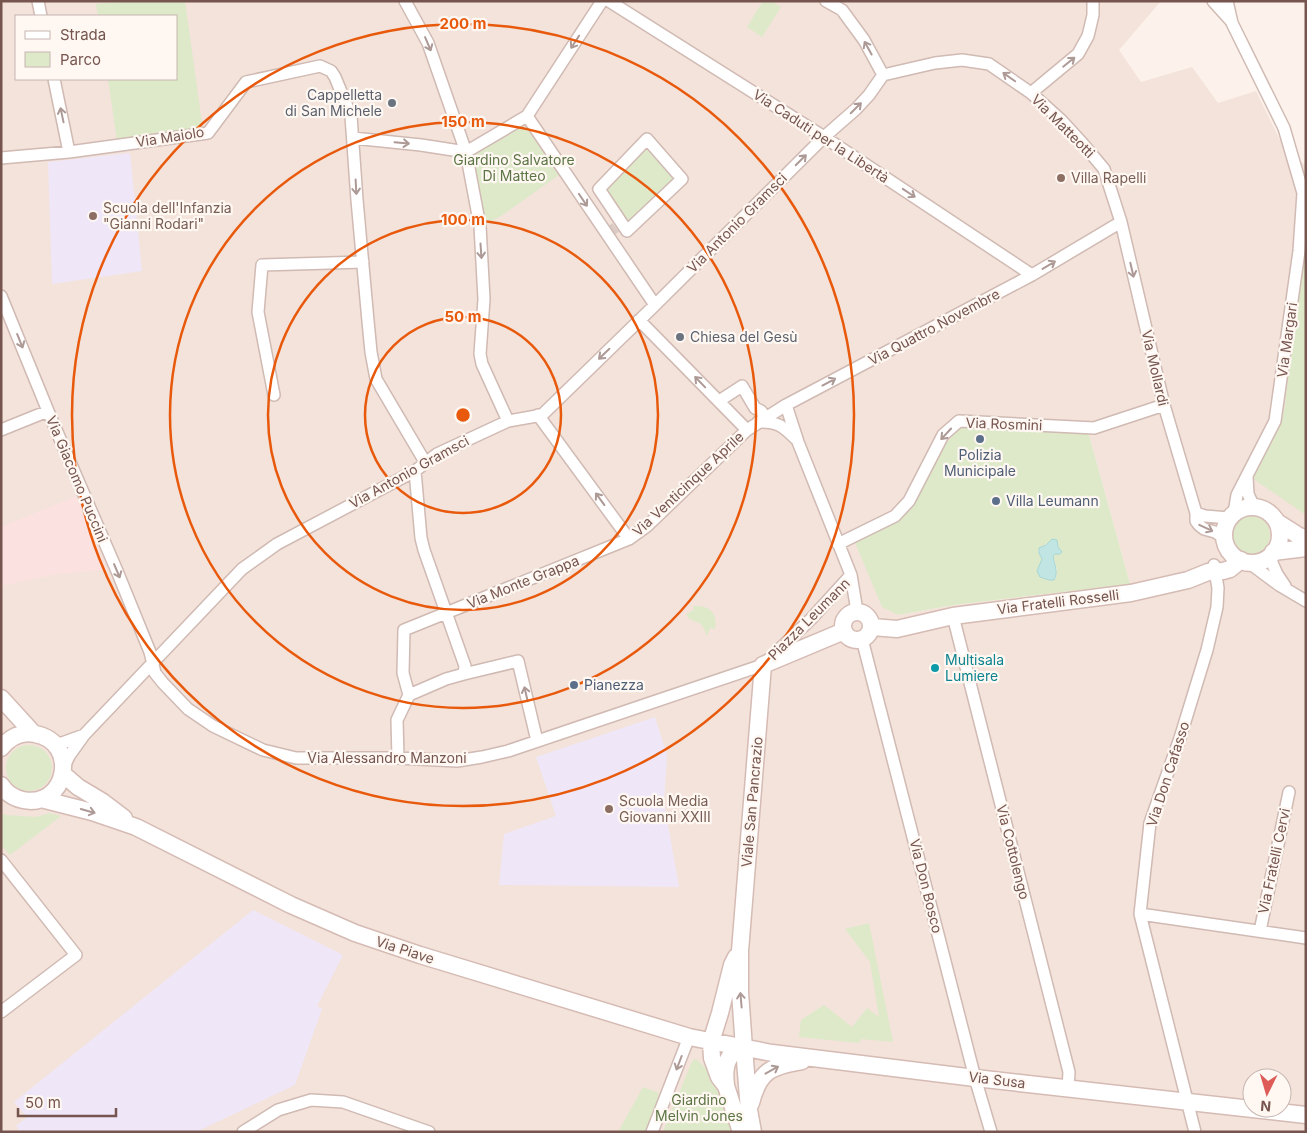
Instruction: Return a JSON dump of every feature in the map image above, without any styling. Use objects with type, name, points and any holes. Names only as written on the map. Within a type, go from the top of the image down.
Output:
[{"type":"street","points":[[38,1],[41,15]]},
{"type":"street","points":[[405,1],[428,43],[466,152],[480,226],[484,298],[480,354],[482,364],[508,421]]},
{"type":"street","points":[[353,138],[466,152],[526,116],[602,1]]},
{"type":"street","name":"Via Caduti per la Libertà","points":[[609,1],[824,137],[1032,275]]},
{"type":"street","points":[[824,137],[856,109],[883,75],[864,40],[842,10],[826,1]]},
{"type":"street","points":[[1031,93],[1078,54],[1088,36],[1093,15],[1093,1]]},
{"type":"street","points":[[1213,1],[1232,23]]},
{"type":"street","name":"Via Margari","points":[[1227,1],[1232,23],[1284,128],[1303,194],[1299,252],[1275,421],[1237,496],[1231,516]]},
{"type":"street","name":"Via Matteotti","points":[[883,75],[934,63],[962,60],[989,64],[1031,93],[1084,144],[1104,169],[1121,222]]},
{"type":"street","name":"Via Maiolo","points":[[1,158],[69,152],[208,132],[246,82],[320,66],[331,71],[351,116],[371,352],[376,379],[425,462]]},
{"type":"street","points":[[54,80],[69,152]]},
{"type":"street","points":[[526,116],[655,305]]},
{"type":"street","name":"Via Antonio Gramsci","points":[[64,770],[69,756],[84,735],[242,569],[277,544],[415,471],[437,454],[508,421],[542,415],[824,137]]},
{"type":"street","points":[[647,139],[682,179],[627,232],[599,189],[647,139]]},
{"type":"street","name":"Via Quattro Novembre","points":[[747,430],[786,405],[1032,275],[1121,222]]},
{"type":"street","name":"Via Mollardi","points":[[1121,222],[1164,405],[1196,513],[1196,521],[1198,526],[1215,532],[1225,542]]},
{"type":"street","points":[[274,395],[258,312],[262,265],[363,262]]},
{"type":"street","name":"Via Giacomo Puccini","points":[[1,296],[48,411],[118,571],[150,652],[152,662]]},
{"type":"street","name":"Via Venticinque Aprile","points":[[600,551],[629,539],[647,526],[747,430],[639,320]]},
{"type":"street","points":[[719,401],[742,386],[755,408],[761,411],[762,420],[781,425],[798,442]]},
{"type":"street","points":[[786,405],[798,442],[851,575]]},
{"type":"street","name":"Via Rosmini","points":[[838,544],[896,516],[909,501],[943,435],[959,421],[1094,428],[1164,405]]},
{"type":"street","points":[[1,430],[48,411]]},
{"type":"street","points":[[538,415],[629,539]]},
{"type":"street","points":[[415,471],[421,538],[464,666],[464,674]]},
{"type":"street","points":[[1247,477],[1248,494],[1254,507]]},
{"type":"street","points":[[1213,569],[1222,556],[1226,524],[1231,516],[1246,507],[1261,508],[1267,511],[1277,522],[1299,536],[1306,538]]},
{"type":"street","points":[[1196,513],[1205,516],[1231,516]]},
{"type":"street","points":[[1277,522],[1280,534],[1279,541],[1271,554],[1277,574],[1282,583],[1291,592]]},
{"type":"street","points":[[1225,542],[1235,557],[1306,601]]},
{"type":"street","points":[[1244,561],[1259,562],[1271,554],[1306,548]]},
{"type":"street","name":"Via Monte Grappa","points":[[409,695],[403,673],[404,630],[600,551]]},
{"type":"street","name":"Via Fratelli Rosselli","points":[[867,633],[897,629],[953,616],[1131,592],[1188,580],[1213,569],[1230,568],[1244,561]]},
{"type":"street","name":"Via Don Cafasso","points":[[1195,1132],[1140,914],[1150,823],[1180,738],[1207,650],[1217,607],[1218,588],[1213,569]]},
{"type":"street","name":"Piazza Leumann","points":[[851,575],[857,611]]},
{"type":"street","name":"Piazza Leumann","points":[[768,662],[851,575]]},
{"type":"street","points":[[857,611],[866,614],[869,618],[867,633],[855,640],[851,639],[844,631],[843,623],[844,618],[857,611]]},
{"type":"street","name":"Via Cottolengo","points":[[953,616],[1068,1065],[1068,1088]]},
{"type":"street","name":"Piazza Leumann","points":[[768,662],[844,631]]},
{"type":"street","name":"Via Don Bosco","points":[[867,633],[975,1078],[991,1132]]},
{"type":"street","points":[[398,758],[397,720],[409,695],[464,674],[518,661],[537,741]]},
{"type":"street","name":"Via Alessandro Manzoni","points":[[152,662],[155,673],[188,709],[214,726],[263,750],[296,758],[398,758],[457,761],[508,751],[768,662]]},
{"type":"street","name":"Viale San Pancrazio","points":[[753,1132],[743,1048],[740,951],[768,662]]},
{"type":"street","points":[[1,698],[33,733]]},
{"type":"street","points":[[1,805],[34,800],[53,792],[61,780],[64,770],[63,758],[59,750],[54,743],[44,736],[33,733],[3,740]]},
{"type":"street","name":"Via Antonio Gramsci","points":[[54,743],[62,743],[84,735]]},
{"type":"street","name":"Via Piave","points":[[64,770],[78,787],[103,802],[136,827]]},
{"type":"street","points":[[1,786],[10,795],[19,799],[34,800]]},
{"type":"street","name":"Via Fratelli Cervi","points":[[1260,931],[1289,792]]},
{"type":"street","name":"Via Piave","points":[[34,800],[92,812],[136,827],[291,905],[355,933],[430,958],[689,1037]]},
{"type":"street","points":[[1,860],[76,955],[1,1012]]},
{"type":"street","name":"Via Fratelli Cervi","points":[[1140,914],[1306,938]]},
{"type":"street","name":"Viale San Pancrazio","points":[[740,951],[732,965],[711,1042],[712,1058],[719,1077],[726,1086],[741,1132]]},
{"type":"street","points":[[652,1132],[689,1037]]},
{"type":"street","name":"Via Susa","points":[[689,1037],[743,1048],[975,1078],[1306,1115]]},
{"type":"street","points":[[726,1086],[724,1074],[728,1059],[734,1051],[743,1048]]},
{"type":"street","points":[[749,1110],[754,1088],[762,1076],[775,1068],[787,1064],[820,1058]]},
{"type":"street","points":[[243,1132],[278,1110],[311,1100],[343,1102],[429,1132]]},
{"type":"shaded area","points":[[1,1],[1161,1],[1119,50],[1141,82],[1192,67],[1218,103],[1256,91],[1281,142],[1306,166],[1306,1132],[1,1132]],"holes":[[[1074,430],[1089,435],[1130,584],[954,605],[898,615],[914,503]]]},
{"type":"shaded area","name":"Scuola dell'Infanzia \"Gianni Rodari\"","points":[[130,153],[142,271],[52,284],[48,162]]},
{"type":"shaded area","points":[[76,496],[107,570],[58,574],[1,586],[1,527]]},
{"type":"shaded area","name":"Scuola Media Giovanni XXIII","points":[[655,717],[667,755],[664,802],[679,887],[499,885],[504,834],[556,816],[536,757]]},
{"type":"shaded area","points":[[253,910],[343,955],[317,1006],[322,1009],[295,1085],[196,1132],[19,1132],[16,1126],[27,1117],[14,1102]]},
{"type":"green space","points":[[127,1],[185,1],[203,130],[117,141],[108,80],[178,80],[178,15],[98,15],[96,4]]},
{"type":"green space","points":[[763,1],[771,1],[781,7],[762,37],[747,27]]},
{"type":"green space","name":"Giardino Salvatore Di Matteo","points":[[518,126],[526,127],[559,175],[501,216],[484,225],[471,158]]},
{"type":"green space","points":[[647,144],[678,180],[628,228],[603,190]]},
{"type":"green space","points":[[1306,233],[1306,515],[1252,478],[1283,418],[1281,417],[1284,411]]},
{"type":"green space","points":[[962,424],[1074,430],[1089,435],[1130,584],[954,605],[898,615],[882,607],[854,540],[897,520],[941,450]],"holes":[[[1052,539],[1057,540],[1060,554],[1053,556],[1057,569],[1056,578],[1054,580],[1046,579],[1037,570],[1042,559],[1039,550]]]},
{"type":"green space","points":[[1251,516],[1258,517],[1264,522],[1269,528],[1269,542],[1264,548],[1258,553],[1251,554],[1244,553],[1238,548],[1233,542],[1232,535],[1233,528],[1238,522],[1244,517]]},
{"type":"green space","points":[[693,606],[708,608],[714,614],[715,629],[710,628],[707,636],[702,625],[688,618],[686,614],[694,610]]},
{"type":"green space","points":[[29,745],[42,749],[48,755],[52,768],[48,781],[42,787],[29,791],[16,787],[10,781],[6,768],[10,755],[16,749]]},
{"type":"green space","points":[[1,813],[36,817],[50,813],[61,816],[10,855],[1,845]]},
{"type":"green space","points":[[869,923],[893,1042],[861,1039],[859,1043],[799,1037],[801,1020],[824,1005],[852,1027],[867,1008],[879,1017],[870,962],[845,929]]},
{"type":"green space","name":"Giardino Melvin Jones","points":[[696,1059],[712,1076],[732,1132],[663,1132],[691,1064]]},
{"type":"green space","points":[[643,1087],[659,1093],[650,1132],[618,1132]]},
{"type":"water","points":[[1052,539],[1057,540],[1058,547],[1062,552],[1053,556],[1056,574],[1054,580],[1049,580],[1040,577],[1037,571],[1042,559],[1039,548],[1046,545]]},
{"type":"tunnel","points":[[607,234],[621,223]]},
{"type":"place","name":"Cappelletta di San Michele","points":[[392,103]]},
{"type":"place","name":"Villa Rapelli","points":[[1061,178]]},
{"type":"place","name":"Scuola dell'Infanzia \"Gianni Rodari\"","points":[[93,216]]},
{"type":"place","name":"Chiesa del Gesù","points":[[680,337]]},
{"type":"place","name":"Polizia Municipale","points":[[980,439]]},
{"type":"place","name":"Villa Leumann","points":[[996,501]]},
{"type":"place","name":"Multisala Lumiere","points":[[935,668]]},
{"type":"place","name":"Pianezza","points":[[574,685]]},
{"type":"place","name":"Scuola Media Giovanni XXIII","points":[[609,809]]}]
